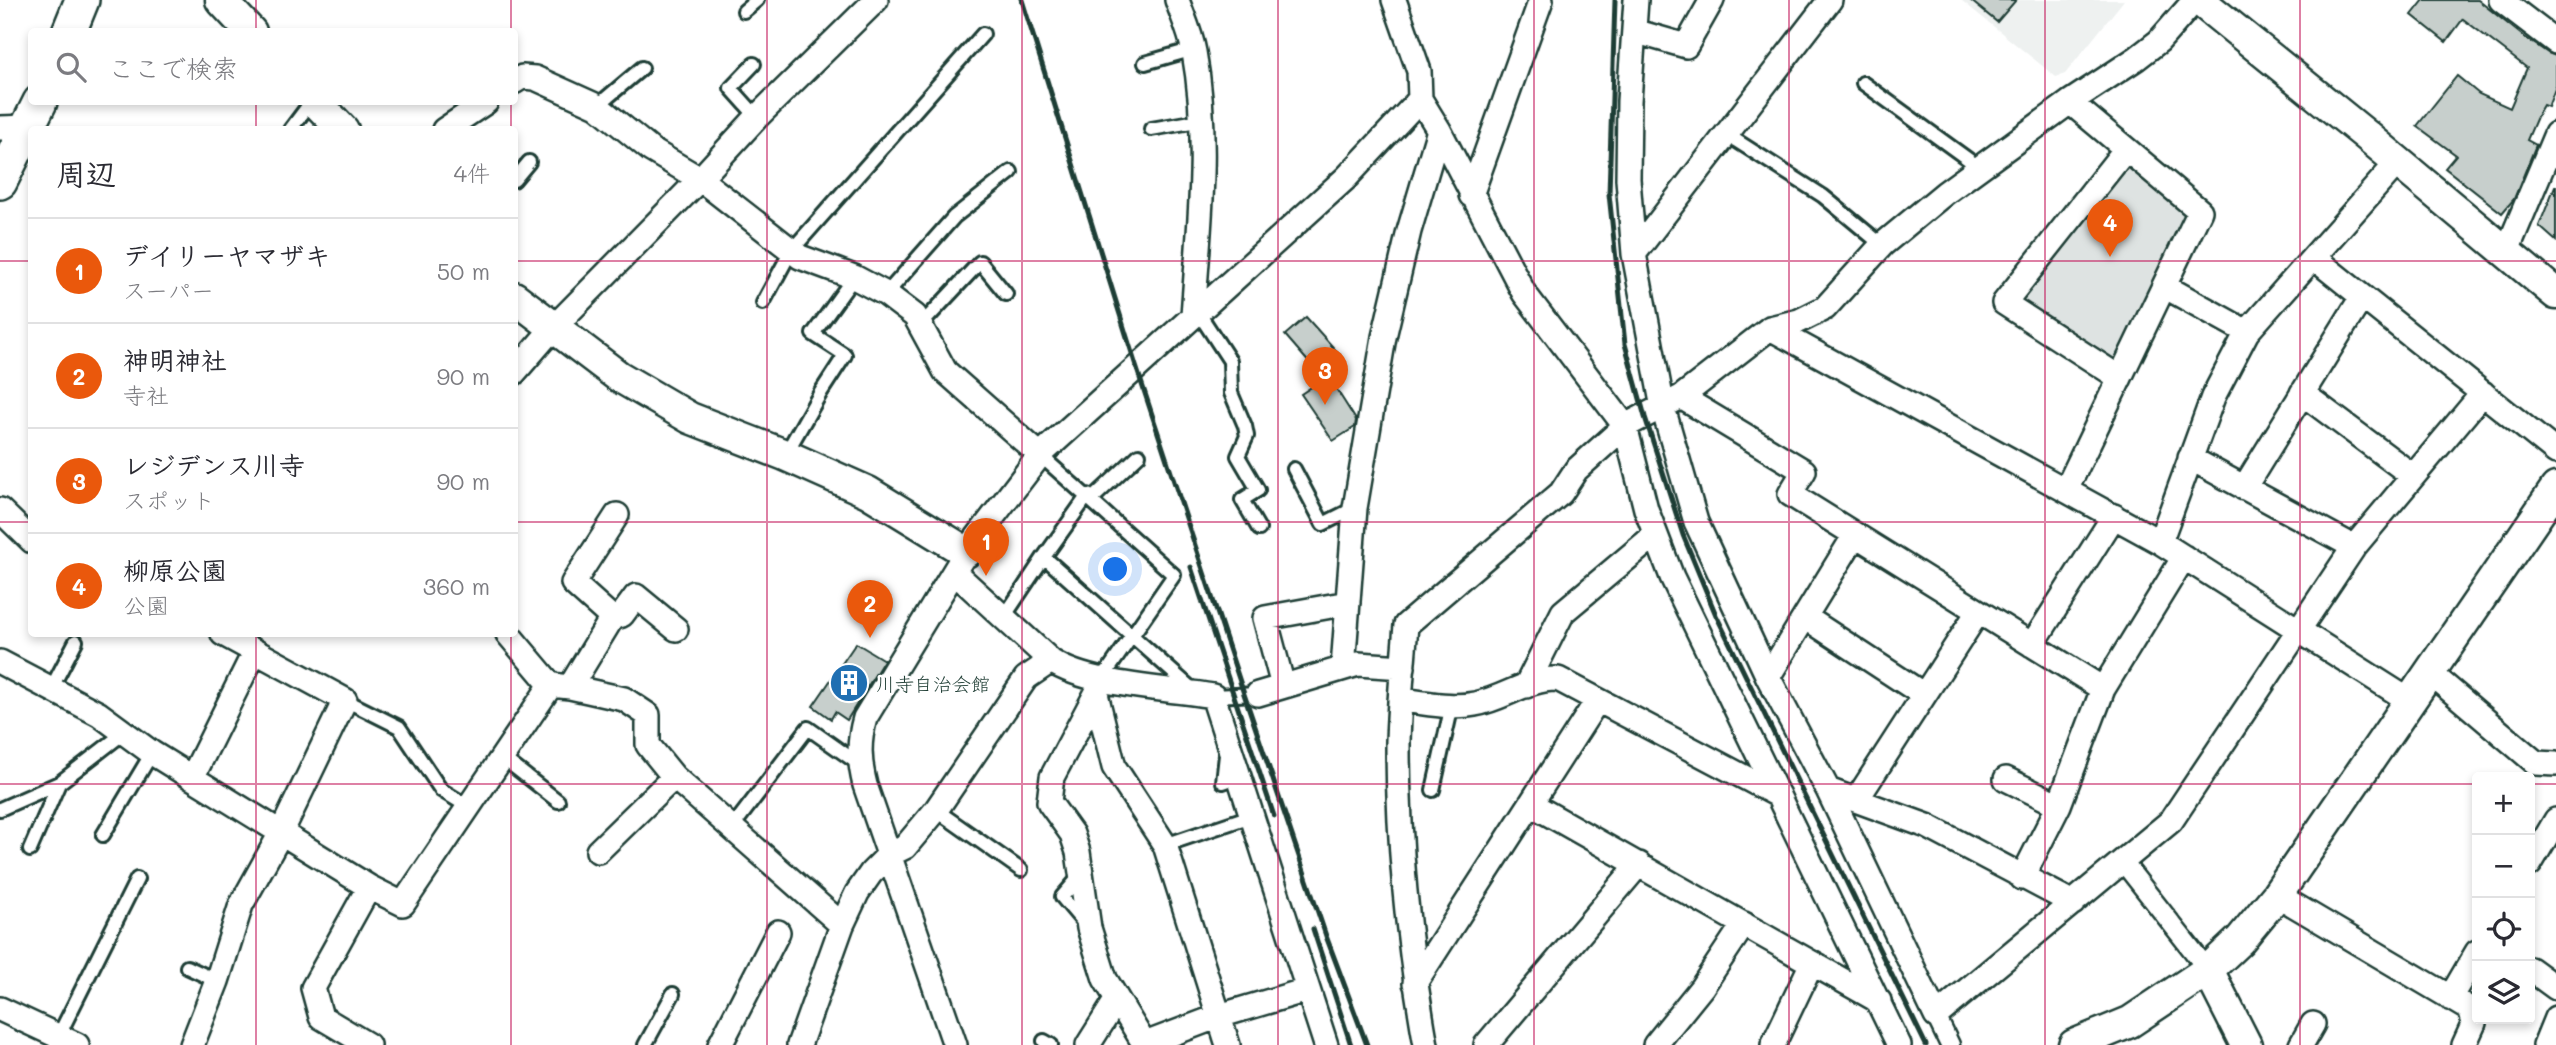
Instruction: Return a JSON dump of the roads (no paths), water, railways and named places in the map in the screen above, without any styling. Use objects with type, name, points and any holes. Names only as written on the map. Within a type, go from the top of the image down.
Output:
[{"type":"main road","points":[[71,28],[82,0]]},
{"type":"main road","points":[[0,182],[24,135]]},
{"type":"street","points":[[221,0],[247,28]]},
{"type":"street","points":[[1177,0],[1194,49],[1203,120],[1196,314]]},
{"type":"street","points":[[1394,0],[1419,71],[1420,99],[1524,293],[1625,425],[1646,509],[1672,577],[1899,1045]]},
{"type":"street","points":[[1471,195],[1541,0]]},
{"type":"street","points":[[1636,0],[1628,179],[1634,254],[1672,402],[1696,522],[1768,677],[1828,790],[1951,1045]]},
{"type":"street","points":[[1634,31],[1686,47],[1712,0]]},
{"type":"street","points":[[1634,254],[1830,0]]},
{"type":"street","points":[[1426,1045],[1415,984],[1400,825],[1399,700],[1406,625],[1561,493],[1577,470],[1625,425],[1672,402],[1770,328],[1799,321],[1825,308],[1882,245],[1980,168],[2159,41],[2197,0],[2556,294]]},
{"type":"street","points":[[2501,0],[2556,42]]},
{"type":"street","points":[[518,368],[553,328],[873,1]]},
{"type":"street","points":[[518,80],[522,77],[536,78],[597,107],[651,150],[701,179],[800,257],[854,276],[886,294],[915,316],[945,371],[1040,455]]},
{"type":"street","points":[[955,1045],[859,764],[859,739],[865,718],[960,562],[1040,455],[1346,178],[1420,99]]},
{"type":"street","points":[[2066,490],[2200,211],[2070,102]]},
{"type":"street","points":[[317,105],[339,126]]},
{"type":"street","points":[[450,126],[482,105]]},
{"type":"street","points":[[1343,668],[1355,508],[1384,337],[1409,231],[1439,130]]},
{"type":"street","points":[[2506,253],[2556,134]]},
{"type":"street","points":[[2120,379],[2004,303],[2126,149]]},
{"type":"street","points":[[2160,542],[2213,397],[2247,332],[2398,162]]},
{"type":"street","points":[[2314,258],[2556,452]]},
{"type":"street","points":[[2164,286],[2247,332]]},
{"type":"street","points":[[2244,488],[2362,297]]},
{"type":"street","points":[[518,300],[618,376],[690,418],[785,455],[868,492],[960,562],[1004,617],[1064,670],[1099,686],[1204,694],[1228,741],[1326,1045]]},
{"type":"street","points":[[1770,328],[2160,542],[2410,701]]},
{"type":"street","points":[[2302,393],[2413,476]]},
{"type":"street","points":[[1936,1016],[2171,821],[2354,547],[2483,393]]},
{"type":"street","points":[[1672,402],[1804,471],[1790,494],[2103,689]]},
{"type":"street","points":[[2190,458],[2354,547]]},
{"type":"street","points":[[2074,1045],[2130,1022],[2208,970],[2241,940],[2277,895],[2556,488]]},
{"type":"street","points":[[0,510],[28,537]]},
{"type":"street","points":[[612,618],[573,583],[617,515]]},
{"type":"street","points":[[2032,645],[2114,516]]},
{"type":"street","points":[[1526,686],[1563,612],[1655,535]]},
{"type":"street","points":[[1768,677],[1855,535]]},
{"type":"street","points":[[2022,878],[2059,805],[2103,689],[2184,557]]},
{"type":"street","points":[[0,662],[99,714],[192,778],[369,887],[403,904],[503,758],[612,618],[622,615],[636,596],[677,629]]},
{"type":"street","points":[[1283,686],[1265,618],[1348,603]]},
{"type":"street","points":[[1857,799],[1978,612]]},
{"type":"street","points":[[1805,617],[1924,695]]},
{"type":"street","points":[[192,1045],[217,981],[240,905],[281,833],[345,699],[229,637]]},
{"type":"street","points":[[511,637],[561,686],[624,699],[648,715],[648,745],[674,777],[842,925]]},
{"type":"street","points":[[192,778],[255,651]]},
{"type":"street","points":[[799,1045],[842,925],[857,893],[871,873],[889,855],[905,847],[936,810],[1026,678],[1051,661]]},
{"type":"street","points":[[1258,694],[1358,664],[1403,667]]},
{"type":"street","points":[[2429,672],[2546,763],[2556,778]]},
{"type":"street","points":[[1399,700],[1452,705],[1476,704],[1544,679],[1558,679],[1778,795]]},
{"type":"street","points":[[1099,686],[1114,767],[1165,845],[1228,1045]]},
{"type":"street","points":[[1099,686],[1052,777],[1049,802],[1072,834],[1078,852],[1089,928],[1105,979],[1145,1044],[1219,1016],[1307,990]]},
{"type":"street","points":[[1415,984],[1597,701]]},
{"type":"street","points":[[598,851],[674,777]]},
{"type":"street","points":[[2006,779],[2059,805]]},
{"type":"street","points":[[1828,790],[1927,827],[2073,903]]},
{"type":"street","points":[[1531,804],[1879,1001]]},
{"type":"street","points":[[2535,856],[2556,820]]},
{"type":"street","points":[[2123,862],[2208,970],[2246,1045]]},
{"type":"street","points":[[1486,1045],[1639,864]]},
{"type":"street","points":[[368,1045],[321,1017],[313,988],[369,887]]},
{"type":"street","points":[[2277,895],[2470,1009],[2474,1023],[2464,1045]]},
{"type":"street","points":[[1656,1045],[1702,987],[1744,924]]},
{"type":"street","points":[[720,1045],[778,932]]},
{"type":"street","points":[[2450,998],[2472,961]]},
{"type":"street","points":[[1773,1045],[1812,962]]},
{"type":"street","points":[[2535,973],[2556,988]]},
{"type":"street","points":[[1088,1045],[1117,999]]},
{"type":"street","points":[[0,1009],[68,1040]]},
{"type":"street","points":[[2545,1045],[2556,1018]]},
{"type":"street","points":[[2301,1045],[2313,1024]]},
{"type":"lane","points":[[744,11],[757,0]]},
{"type":"lane","points":[[763,303],[791,251],[984,34]]},
{"type":"lane","points":[[1145,63],[1194,49]]},
{"type":"lane","points":[[754,64],[731,88],[757,117]]},
{"type":"lane","points":[[597,107],[642,68]]},
{"type":"lane","points":[[1863,83],[1980,168]]},
{"type":"lane","points":[[293,126],[311,105]]},
{"type":"lane","points":[[1151,129],[1203,120]]},
{"type":"lane","points":[[1726,134],[1823,195],[1882,245]]},
{"type":"lane","points":[[518,175],[529,162]]},
{"type":"lane","points":[[886,294],[954,217],[1011,172]]},
{"type":"lane","points":[[921,325],[980,262],[1006,294]]},
{"type":"lane","points":[[785,455],[845,355],[813,334],[854,276]]},
{"type":"lane","points":[[1196,314],[1230,361],[1231,393],[1247,436],[1238,456],[1258,491],[1242,500],[1259,529]]},
{"type":"lane","points":[[1040,455],[1174,575],[1099,686]]},
{"type":"lane","points":[[1004,617],[1044,556],[1090,497],[1139,455]]},
{"type":"lane","points":[[1294,469],[1323,524],[1355,508]]},
{"type":"lane","points":[[1044,556],[1132,636],[1204,694],[1258,694]]},
{"type":"lane","points":[[52,687],[76,640]]},
{"type":"lane","points":[[345,699],[399,727],[441,790],[469,807]]},
{"type":"lane","points":[[1433,790],[1452,705]]},
{"type":"lane","points":[[731,828],[808,729],[859,764]]},
{"type":"lane","points":[[0,809],[60,783],[125,732]]},
{"type":"lane","points":[[103,835],[152,753]]},
{"type":"lane","points":[[503,758],[558,801]]},
{"type":"lane","points":[[30,850],[60,783]]},
{"type":"lane","points":[[936,810],[1021,870]]},
{"type":"lane","points":[[1165,845],[1254,816]]},
{"type":"lane","points":[[68,1040],[137,879]]},
{"type":"lane","points":[[187,967],[217,981]]},
{"type":"lane","points":[[645,1045],[673,994]]},
{"type":"railway","points":[[1022,0],[1136,366],[1244,694],[1326,936],[1367,1045]]},
{"type":"railway","points":[[1615,0],[1609,194],[1625,344],[1645,417],[1683,535],[1716,615],[1926,1045]]},
{"type":"railway","points":[[1191,567],[1274,816]]},
{"type":"railway","points":[[1313,929],[1351,1045]]},
{"type":"place","name":"柳原公園","points":[[2110,257]]},
{"type":"place","name":"レジデンス川寺","points":[[1325,405]]},
{"type":"place","name":"デイリーヤマザキ","points":[[986,576]]},
{"type":"place","name":"神明神社","points":[[870,638]]},
{"type":"place","name":"川寺自治会館","points":[[849,683]]}]
